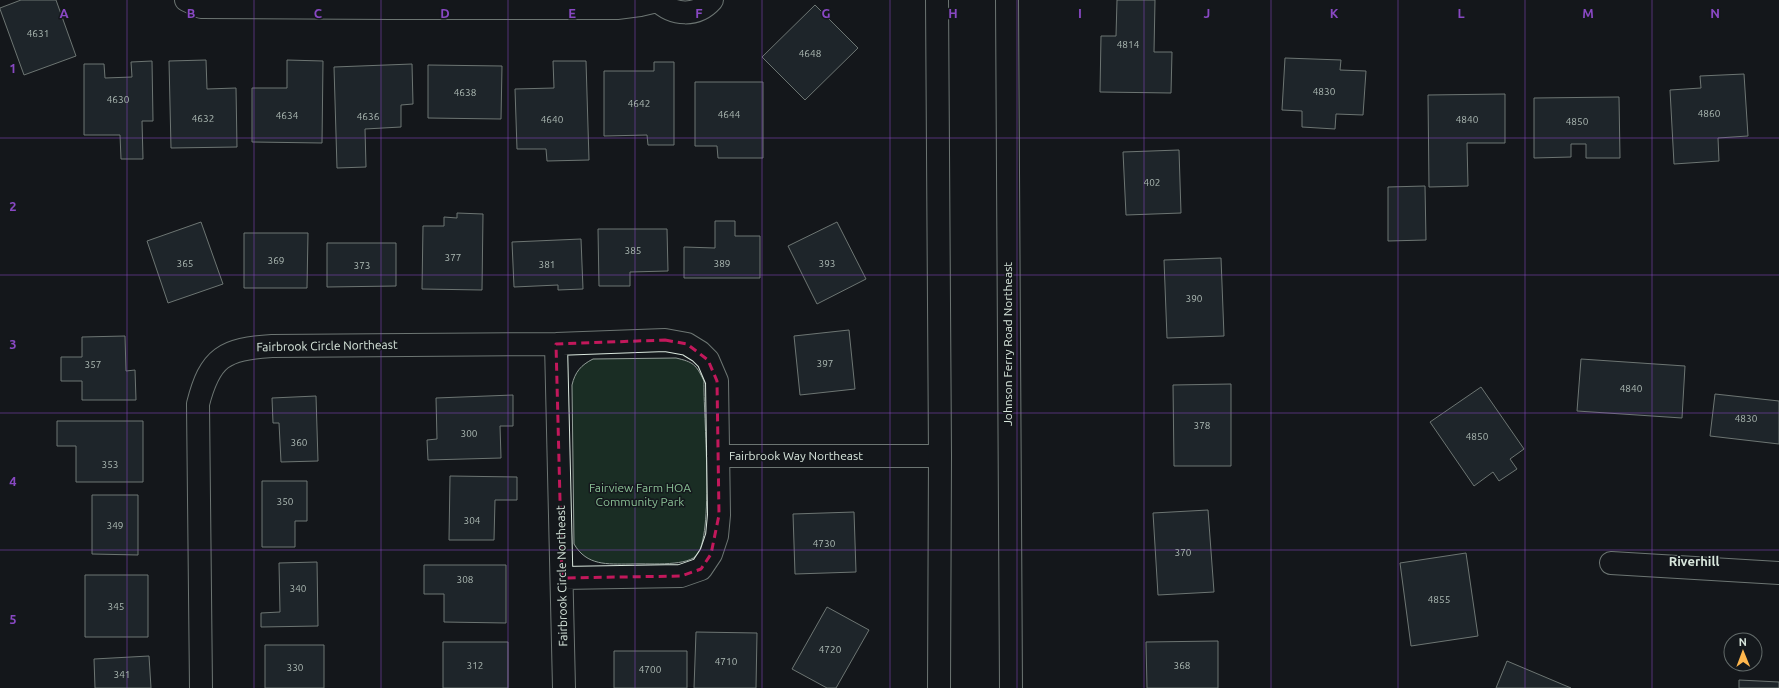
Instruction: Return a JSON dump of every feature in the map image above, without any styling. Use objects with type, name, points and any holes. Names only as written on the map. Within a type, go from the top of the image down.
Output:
[{"type":"street","points":[[186,0],[201,6],[393,4],[617,8],[640,5],[657,0],[672,11],[690,13],[707,6],[712,0]]},
{"type":"street","points":[[937,0],[940,456],[939,688]]},
{"type":"street","name":"Johnson Ferry Road Northeast","points":[[1007,0],[1010,688]]},
{"type":"street","name":"Fairbrook Circle Northeast","points":[[201,688],[198,404],[203,383],[214,364],[231,352],[264,347],[556,344],[665,340],[687,344],[700,352],[708,360],[717,381],[718,456]]},
{"type":"street","name":"Fairbrook Circle Northeast","points":[[556,344],[564,688]]},
{"type":"street","name":"Fairbrook Way Northeast","points":[[562,578],[681,576],[701,569],[712,554],[717,536],[719,515],[718,456],[940,456]]},
{"type":"street","points":[[1611,563],[1779,573]]},
{"type":"highlighted area","points":[[665,340],[687,344],[708,360],[717,381],[719,515],[711,554],[701,569],[681,576],[562,578],[556,344]]},
{"type":"green space","name":"Fairview Farm HOA Community Park","points":[[676,358],[686,361],[696,367],[704,381],[707,500],[702,544],[696,556],[683,562],[613,564],[591,560],[579,551],[574,544],[572,385],[575,376],[582,366],[593,359]]},
{"type":"building","points":[[21,0],[56,0],[76,56],[24,75],[0,9]]},
{"type":"building","points":[[1117,0],[1155,0],[1154,52],[1172,52],[1171,93],[1100,92],[1101,36],[1116,36]]},
{"type":"building","points":[[815,5],[858,48],[805,100],[762,57]]},
{"type":"building","points":[[1285,58],[1341,60],[1340,70],[1366,71],[1363,115],[1336,114],[1335,129],[1302,127],[1302,111],[1282,110]]},
{"type":"building","points":[[206,60],[207,89],[236,88],[237,147],[171,148],[169,61]]},
{"type":"building","points":[[287,60],[323,61],[322,143],[252,142],[252,88],[287,88]]},
{"type":"building","points":[[152,61],[153,121],[142,121],[143,159],[121,159],[120,135],[84,135],[84,64],[104,64],[105,78],[132,77],[131,62]]},
{"type":"building","points":[[553,61],[586,61],[589,160],[547,161],[546,149],[517,149],[515,89],[554,88]]},
{"type":"building","points":[[654,62],[674,62],[674,145],[648,145],[647,135],[604,136],[604,71],[654,71]]},
{"type":"building","points":[[412,64],[413,104],[401,105],[401,127],[365,129],[366,167],[337,168],[334,67]]},
{"type":"building","points":[[428,65],[502,66],[501,119],[428,118]]},
{"type":"building","points":[[1744,74],[1748,136],[1718,138],[1719,161],[1674,164],[1670,90],[1701,88],[1700,76]]},
{"type":"building","points":[[695,82],[763,82],[763,158],[718,158],[717,146],[695,146]]},
{"type":"building","points":[[1505,94],[1505,143],[1467,143],[1468,186],[1429,187],[1428,95]]},
{"type":"building","points":[[1619,97],[1620,158],[1586,158],[1586,144],[1571,144],[1571,157],[1534,158],[1534,98]]},
{"type":"building","points":[[1179,150],[1181,213],[1126,215],[1123,152]]},
{"type":"building","points":[[1425,186],[1426,240],[1388,241],[1388,187]]},
{"type":"building","points":[[457,213],[483,214],[482,290],[422,289],[423,226],[444,226],[444,217],[457,218]]},
{"type":"building","points":[[715,221],[735,221],[735,236],[760,236],[760,278],[684,278],[684,247],[715,248]]},
{"type":"building","points":[[201,222],[223,284],[168,303],[147,241]]},
{"type":"building","points":[[837,222],[866,279],[817,304],[788,246]]},
{"type":"building","points":[[598,229],[667,229],[668,271],[630,272],[630,286],[599,286]]},
{"type":"building","points":[[244,233],[308,233],[307,288],[244,288]]},
{"type":"building","points":[[581,239],[583,289],[558,290],[558,285],[514,287],[512,242]]},
{"type":"building","points":[[327,243],[396,243],[396,286],[327,287]]},
{"type":"building","points":[[1221,258],[1224,336],[1167,338],[1164,260]]},
{"type":"building","points":[[849,330],[855,389],[800,395],[794,336]]},
{"type":"building","points":[[125,336],[126,371],[135,370],[136,400],[82,400],[82,381],[61,381],[61,357],[82,357],[82,337]]},
{"type":"building","points":[[1581,359],[1685,366],[1682,418],[1577,411]]},
{"type":"building","points":[[1231,384],[1231,466],[1174,466],[1173,385]]},
{"type":"building","points":[[1481,387],[1524,449],[1510,459],[1517,469],[1499,481],[1493,472],[1474,486],[1430,422]]},
{"type":"building","points":[[1715,394],[1779,401],[1779,444],[1710,436]]},
{"type":"building","points":[[513,395],[513,426],[500,426],[501,458],[428,460],[427,440],[437,439],[436,398]]},
{"type":"building","points":[[316,396],[318,461],[281,462],[279,423],[273,423],[272,398]]},
{"type":"building","points":[[57,421],[143,421],[143,482],[76,482],[76,446],[57,446]]},
{"type":"building","points":[[450,476],[517,477],[517,500],[495,500],[494,540],[449,540]]},
{"type":"building","points":[[262,481],[307,481],[307,521],[295,521],[295,547],[262,547]]},
{"type":"building","points":[[92,495],[138,495],[138,555],[92,554]]},
{"type":"building","points":[[1208,510],[1214,592],[1158,595],[1153,513]]},
{"type":"building","points":[[854,512],[856,572],[795,574],[793,514]]},
{"type":"building","points":[[1466,553],[1478,636],[1411,646],[1400,563]]},
{"type":"building","points":[[317,562],[318,626],[261,627],[261,613],[280,612],[279,563]]},
{"type":"building","points":[[424,565],[506,565],[506,623],[444,622],[444,594],[424,594]]},
{"type":"building","points":[[85,575],[148,575],[148,637],[85,637]]},
{"type":"building","points":[[827,607],[869,630],[836,688],[827,688],[792,669]]},
{"type":"building","points":[[696,632],[757,633],[756,688],[694,688]]},
{"type":"building","points":[[1218,641],[1218,688],[1147,688],[1146,642]]},
{"type":"building","points":[[443,642],[508,642],[508,688],[443,688]]},
{"type":"building","points":[[265,645],[324,645],[324,688],[265,688]]},
{"type":"building","points":[[614,651],[687,651],[687,688],[614,688]]},
{"type":"building","points":[[149,656],[151,688],[95,688],[94,659]]},
{"type":"building","points":[[1507,661],[1571,688],[1496,688]]},
{"type":"building","points":[[1739,680],[1779,682],[1779,688],[1739,688]]},
{"type":"district","name":"Riverhill","points":[[1694,561]]}]
